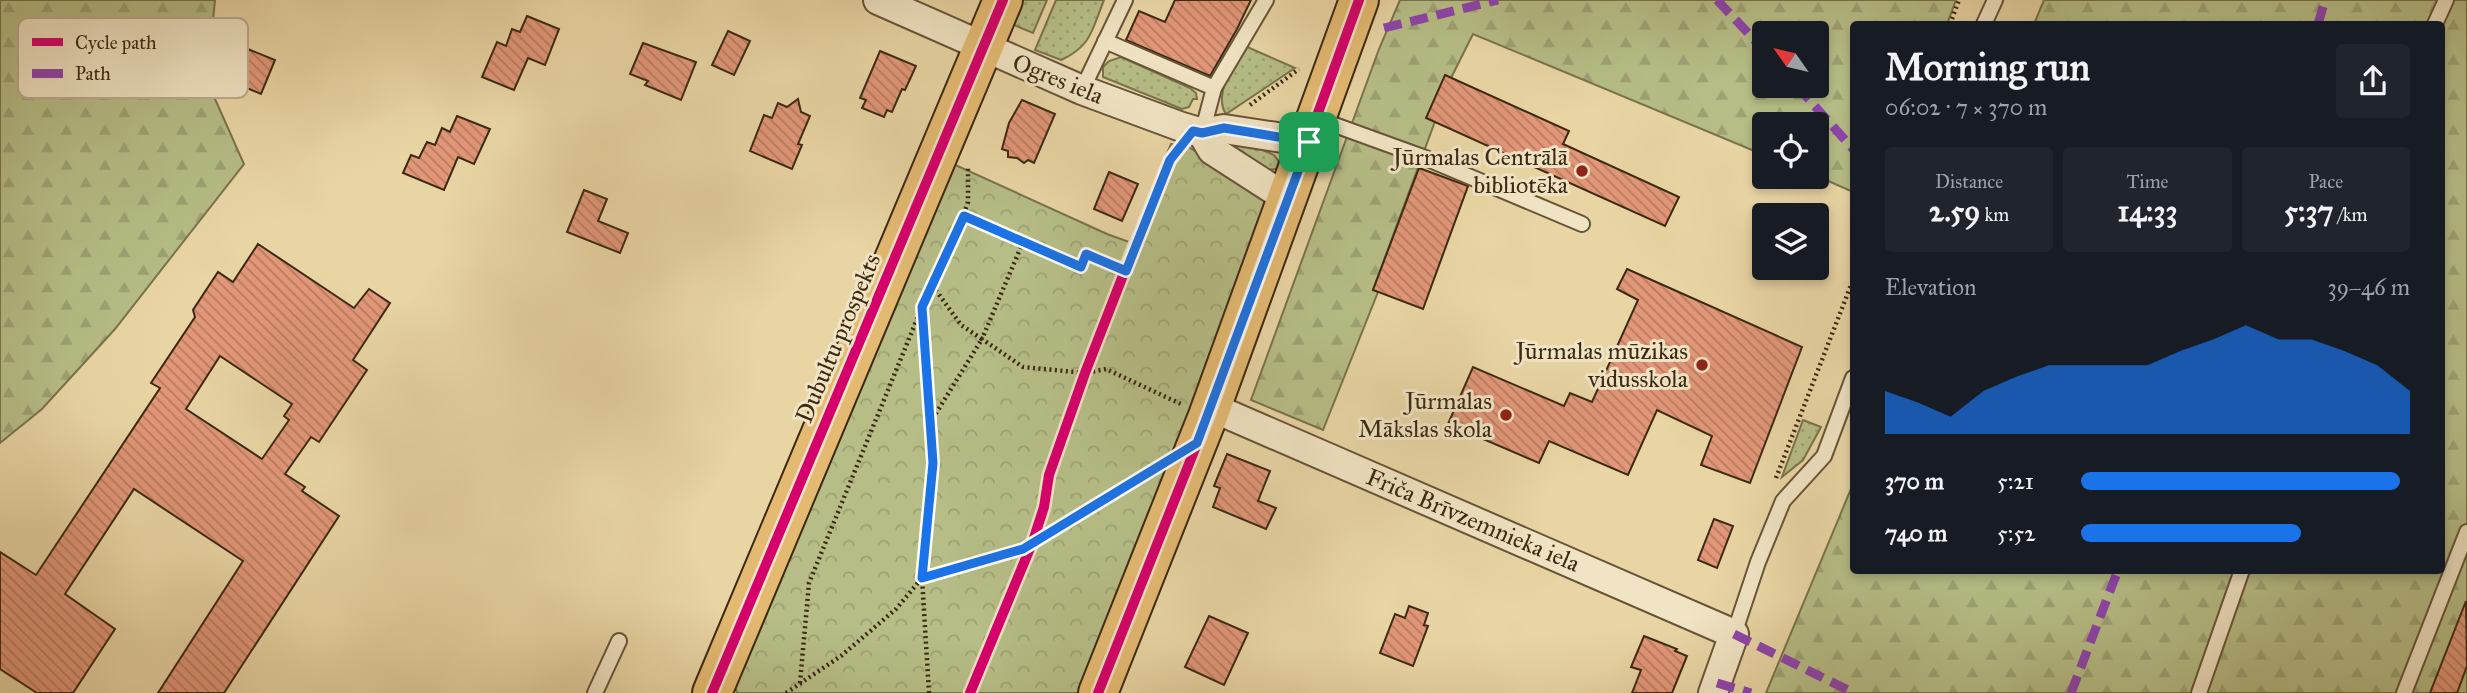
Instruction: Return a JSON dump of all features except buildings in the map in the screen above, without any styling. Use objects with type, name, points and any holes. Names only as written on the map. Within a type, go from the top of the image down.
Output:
[{"type":"main road","name":"Dubultu prospekts","points":[[712,693],[1003,0]]},
{"type":"main road","points":[[1098,693],[1289,199],[1359,0]]},
{"type":"street","name":"Ogres iela","points":[[878,0],[1082,90],[1224,128],[1313,131]]},
{"type":"street","name":"Ogres iela","points":[[1205,124],[1212,150],[1289,199]]},
{"type":"street","name":"Friča Brīvzemnieka iela","points":[[1205,422],[1734,634]]},
{"type":"street","points":[[1713,693],[1734,634]]},
{"type":"lane","points":[[1082,90],[1125,0]]},
{"type":"lane","points":[[1205,124],[1214,88],[1266,0]]},
{"type":"lane","points":[[1985,21],[1995,0]]},
{"type":"lane","points":[[2436,21],[2446,0]]},
{"type":"lane","points":[[1105,41],[1214,88]]},
{"type":"lane","points":[[1313,131],[1423,158],[1582,224]]},
{"type":"lane","points":[[1734,634],[1758,562],[1783,501],[1825,456],[1850,386]]},
{"type":"lane","points":[[2404,693],[2467,532]]},
{"type":"lane","points":[[2199,693],[2241,574]]},
{"type":"lane","points":[[595,693],[619,641]]},
{"type":"path","points":[[1951,21],[1959,0]]},
{"type":"path","points":[[1205,124],[1230,119],[1299,69],[1304,57]]},
{"type":"path","points":[[800,683],[809,583],[922,307],[964,216],[968,202],[968,155]]},
{"type":"path","points":[[964,216],[1081,267],[1086,254],[1128,266],[1121,284]]},
{"type":"path","points":[[930,423],[982,338],[1023,242]]},
{"type":"path","points":[[786,693],[841,656],[887,617],[922,578],[1023,549],[1205,422],[1105,369],[1085,373],[1023,367],[961,325],[932,284]]},
{"type":"path","points":[[1776,479],[1850,288]]},
{"type":"path","points":[[922,307],[933,463],[922,578],[929,693]]},
{"type":"path","points":[[1081,385],[1090,360]]},
{"type":"path","points":[[1025,562],[1037,530]]},
{"type":"green space","points":[[0,0],[215,0],[213,18],[18,18],[18,98],[215,98],[244,164],[115,329],[42,409],[0,443]]},
{"type":"green space","points":[[1017,0],[1047,0],[1033,33],[1007,22]]},
{"type":"green space","points":[[1056,0],[1104,0],[1085,43],[1061,60],[1035,50]]},
{"type":"green space","points":[[1400,0],[1956,0],[1948,21],[1850,21],[1850,191],[1829,181],[1829,112],[1752,112],[1752,150],[1473,34],[1451,78],[1373,290],[1378,292],[1323,430],[1251,400],[1379,49]]},
{"type":"green space","points":[[2044,0],[2467,0],[2467,693],[1766,693],[1850,491],[1850,574],[2445,574],[2445,21],[2035,21]]},
{"type":"green space","points":[[1245,46],[1295,68],[1226,114],[1223,89]]},
{"type":"green space","points":[[1121,57],[1190,88],[1196,93],[1197,99],[1193,99],[1189,107],[1182,109],[1103,77],[1103,67],[1109,61]]},
{"type":"green space","points":[[1225,134],[1274,155],[1280,163],[1276,169],[1263,170],[1216,136]]},
{"type":"green space","points":[[1171,144],[1187,146],[1263,194],[1271,213],[1086,693],[737,693],[734,681],[949,162],[1129,242]]},
{"type":"green space","points":[[1803,420],[1821,427],[1803,460],[1782,477]]},
{"type":"marked path","points":[[1384,28],[1498,0]]},
{"type":"marked path","points":[[1717,0],[1752,37]]},
{"type":"marked path","points":[[2319,21],[2325,0]]},
{"type":"marked path","points":[[1808,98],[1850,146]]},
{"type":"marked path","points":[[2071,693],[2116,574]]},
{"type":"marked path","points":[[1734,634],[1854,693]]},
{"type":"marked path","points":[[1717,683],[1751,693]]},
{"type":"cycle path","points":[[712,693],[1003,0]]},
{"type":"cycle path","points":[[1098,693],[1208,416],[1359,0]]},
{"type":"cycle path","points":[[970,693],[1033,541],[1044,507],[1049,475],[1136,242],[1170,160],[1193,131]]},
{"type":"place","name":"Jūrmalas Centrālā bibliotēka","points":[[1582,171]]},
{"type":"place","name":"Jūrmalas mūzikas vidusskola","points":[[1702,365]]},
{"type":"place","name":"Jūrmalas Mākslas skola","points":[[1506,415]]},
{"type":"route","points":[[1224,128],[1309,142],[1197,443],[1023,549],[922,578],[933,463],[922,307],[964,216],[1081,267],[1086,254],[1126,271],[1170,160],[1193,131],[1202,133],[1224,128]]}]
